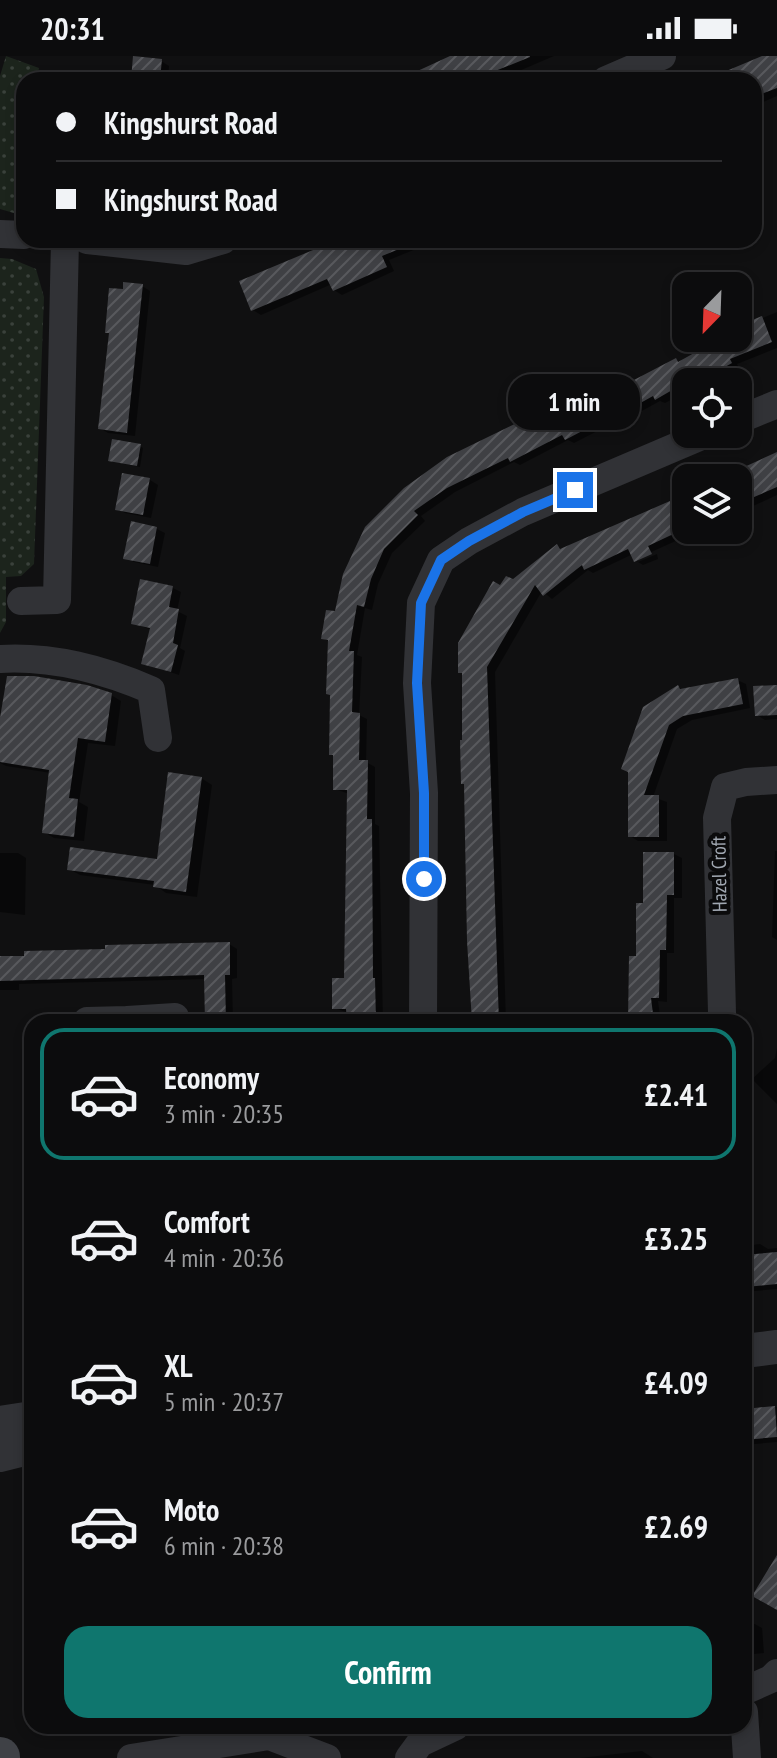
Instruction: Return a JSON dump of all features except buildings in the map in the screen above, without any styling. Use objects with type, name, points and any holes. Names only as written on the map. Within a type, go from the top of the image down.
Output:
[{"type":"street","points":[[625,72],[662,56]]},
{"type":"street","points":[[21,601],[57,600],[65,248]]},
{"type":"street","points":[[159,248],[186,251],[196,248]]},
{"type":"street","points":[[752,414],[777,404]]},
{"type":"street","points":[[423,1014],[424,793],[417,683],[421,603],[441,560],[469,541],[523,512],[673,448]]},
{"type":"street","points":[[0,659],[76,664],[117,675],[151,690],[158,738]]},
{"type":"street","name":"Hazel Croft","points":[[722,1013],[717,818],[725,787],[777,780]]},
{"type":"street","points":[[752,1350],[777,1347]]},
{"type":"street","points":[[0,1423],[24,1419]]},
{"type":"street","points":[[0,1455],[24,1449]]},
{"type":"street","points":[[752,1687],[777,1673]]},
{"type":"street","points":[[409,1758],[420,1743],[439,1734]]},
{"type":"street","points":[[745,1734],[747,1758]]},
{"type":"street","points":[[131,1758],[269,1736],[327,1758]]},
{"type":"shaded area","points":[[6,56],[39,68],[38,72],[16,72],[16,214],[0,209],[0,76]]},
{"type":"shaded area","points":[[0,258],[12,259],[36,269],[44,297],[34,564],[21,576],[6,577],[6,622],[0,633]]},
{"type":"route","points":[[424,879],[424,793],[417,683],[421,603],[441,560],[523,512],[575,490]]}]
